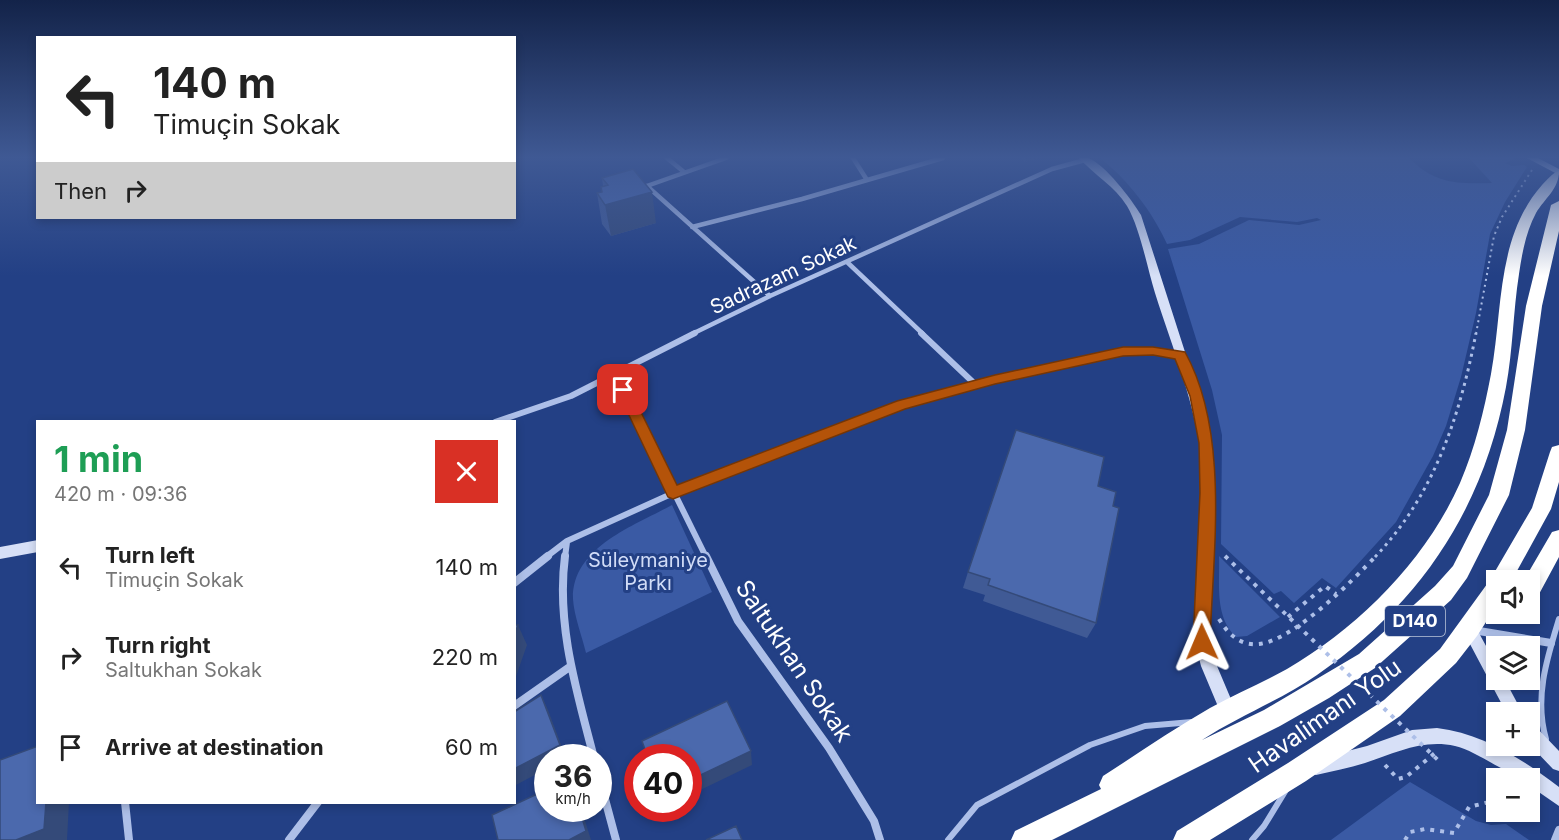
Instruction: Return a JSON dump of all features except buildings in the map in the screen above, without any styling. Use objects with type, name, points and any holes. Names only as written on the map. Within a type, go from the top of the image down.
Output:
[{"type":"highway","points":[[1031,837],[1208,722],[1306,669],[1383,609],[1432,551],[1472,477],[1482,450],[1503,348],[1517,244],[1526,217],[1553,197]]},
{"type":"highway","name":"D140","points":[[1031,837],[1272,718],[1321,690],[1367,661],[1443,593],[1460,572],[1499,495],[1516,430],[1553,197]]},
{"type":"highway","points":[[1507,570],[1541,509],[1559,452]]},
{"type":"highway","points":[[1540,571],[1559,538]]},
{"type":"highway","name":"Havalimanı Yolu","points":[[1186,840],[1297,772],[1392,708],[1448,656],[1486,604]]},
{"type":"highway","points":[[1469,629],[1486,620]]},
{"type":"street","points":[[659,197],[770,296]]},
{"type":"street","points":[[692,227],[803,197]]},
{"type":"street","name":"Sadrazam Sokak","points":[[501,420],[571,396],[770,296],[989,197]]},
{"type":"street","points":[[1126,197],[1136,215],[1180,355],[1196,396],[1206,443],[1207,493],[1202,642],[1209,666],[1228,711]]},
{"type":"street","points":[[847,261],[976,385]]},
{"type":"street","points":[[516,582],[567,541],[673,493],[902,405],[976,385],[1123,351],[1153,351],[1180,355]]},
{"type":"street","name":"Saltukhan Sokak","points":[[615,373],[738,621],[829,748],[874,821],[880,840]]},
{"type":"street","points":[[567,541],[561,573],[566,642],[590,744]]},
{"type":"street","points":[[0,553],[36,546]]},
{"type":"street","points":[[1469,629],[1551,643]]},
{"type":"street","points":[[1469,629],[1509,702]]},
{"type":"street","points":[[516,705],[571,666]]},
{"type":"street","points":[[1297,772],[1374,753],[1419,736],[1436,736],[1459,740],[1508,760],[1559,798]]},
{"type":"street","points":[[1540,743],[1556,760]]},
{"type":"street","points":[[126,804],[129,840]]},
{"type":"street","points":[[289,840],[316,804]]},
{"type":"street","points":[[611,822],[616,840]]},
{"type":"street","points":[[1555,840],[1559,830]]},
{"type":"lane","points":[[1556,760],[1543,733],[1540,708],[1551,643],[1559,619]]},
{"type":"lane","points":[[948,840],[977,805],[1090,745],[1145,726],[1178,722],[1208,722]]},
{"type":"lane","points":[[1252,840],[1264,826],[1297,772]]},
{"type":"path","points":[[1218,616],[1233,639],[1254,645],[1276,638],[1308,618],[1336,594],[1367,566],[1398,531],[1423,493],[1447,444],[1474,343],[1493,238],[1506,208],[1514,197]]},
{"type":"path","points":[[1225,556],[1441,763]]},
{"type":"path","points":[[1288,617],[1325,586],[1336,594]]},
{"type":"path","points":[[1374,753],[1398,779],[1406,777],[1438,751]]},
{"type":"path","points":[[1405,840],[1410,832],[1425,830],[1454,833],[1466,816],[1469,807],[1486,803]]},
{"type":"green space","points":[[1138,197],[1508,197],[1490,234],[1476,313],[1461,377],[1446,426],[1433,456],[1396,522],[1336,588],[1322,578],[1294,603],[1281,591],[1274,594],[1221,544],[1222,435],[1212,390],[1168,249],[1199,244],[1249,220],[1299,225],[1321,220],[1317,218],[1297,222],[1240,217],[1190,240],[1167,244]]},
{"type":"green space","name":"Süleymaniye Parkı","points":[[672,505],[712,592],[586,653],[573,599],[575,581],[583,565],[608,540]]},
{"type":"green space","points":[[1219,556],[1280,617],[1247,636],[1236,637],[1229,629],[1221,610]]},
{"type":"green space","points":[[1410,782],[1476,821],[1491,825],[1506,824],[1529,840],[1331,840]]},
{"type":"route","points":[[623,390],[673,493],[902,405],[995,379],[1123,351],[1153,351],[1180,355],[1196,396],[1203,424],[1208,464],[1201,617],[1202,642]]}]
